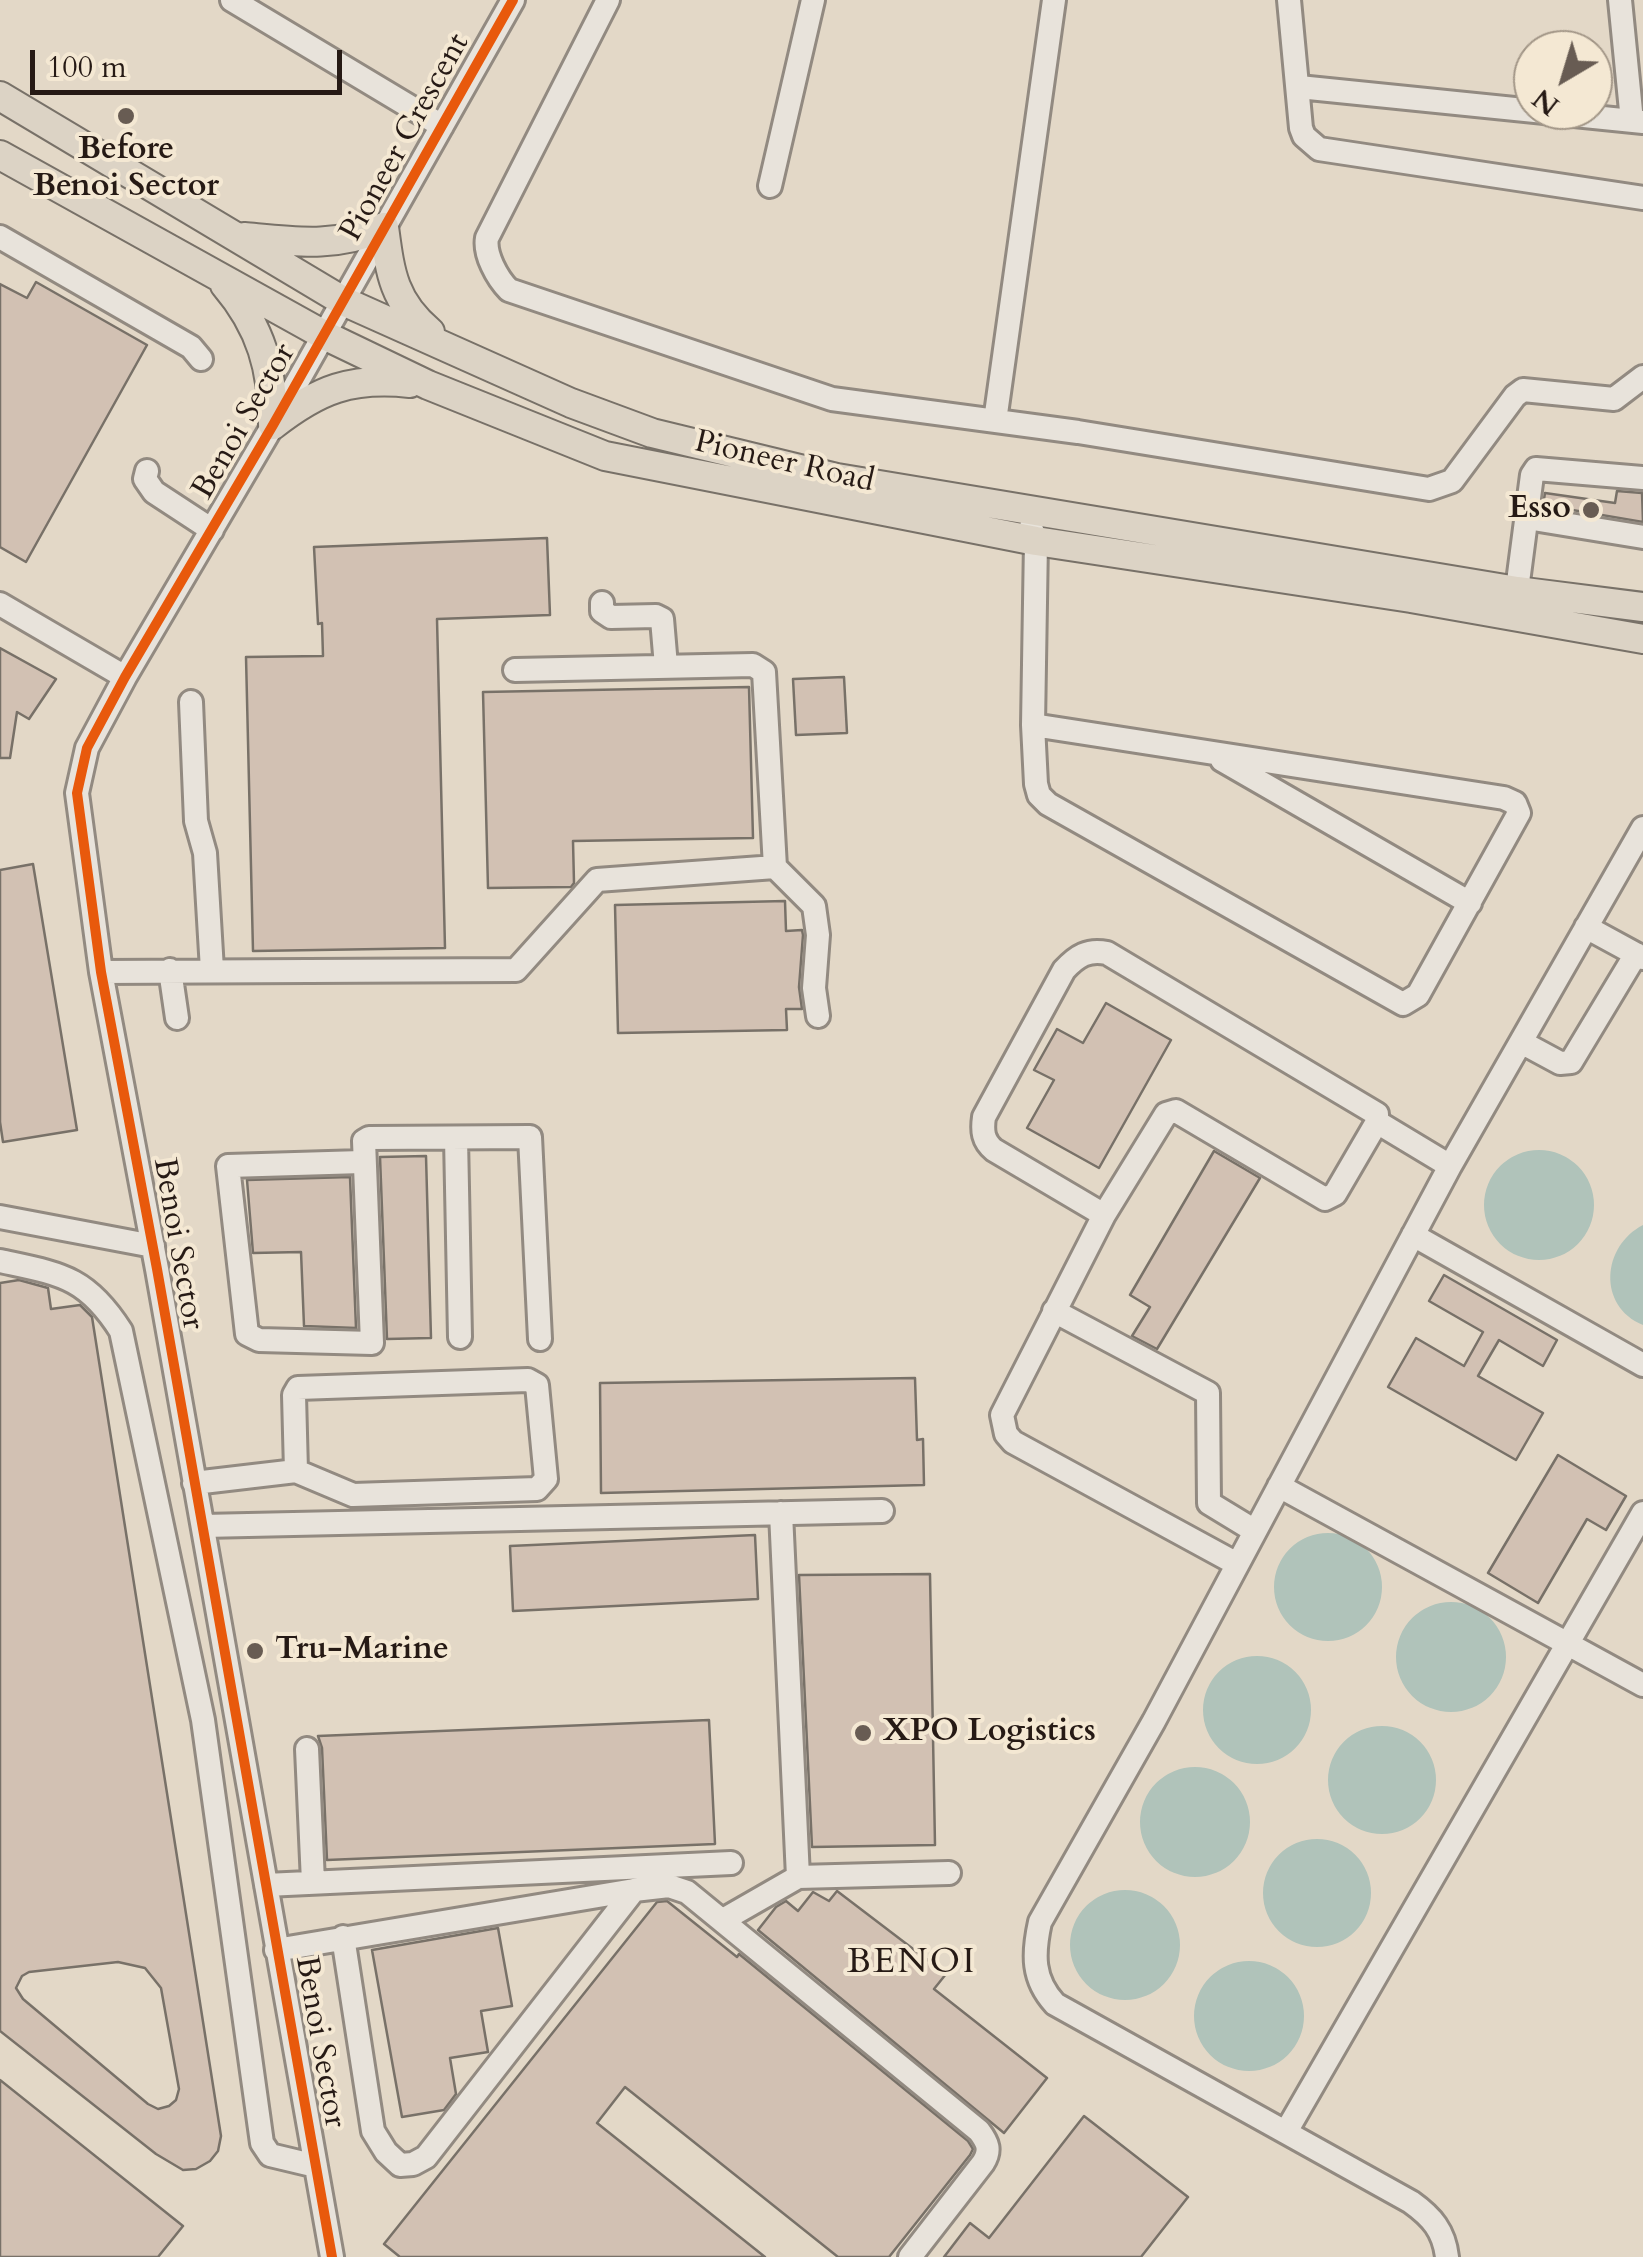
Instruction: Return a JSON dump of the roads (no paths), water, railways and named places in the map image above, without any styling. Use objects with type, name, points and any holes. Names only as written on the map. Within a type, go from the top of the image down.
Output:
[{"type":"main road","name":"Pioneer Road","points":[[0,96],[343,300],[570,403],[652,433],[836,478],[1025,510],[1515,604],[1643,639]]},
{"type":"main road","name":"Pioneer Road","points":[[0,155],[324,335],[428,385],[606,456],[1036,541],[1515,604],[1643,607]]},
{"type":"main road","points":[[233,236],[318,244],[342,242],[384,227],[398,297],[412,318],[466,356]]},
{"type":"main road","points":[[214,272],[243,306],[269,362],[274,425]]},
{"type":"main road","points":[[274,425],[309,397],[352,383],[380,380],[428,385]]},
{"type":"street","points":[[232,0],[442,126]]},
{"type":"street","name":"Pioneer Crescent","points":[[343,300],[512,0]]},
{"type":"street","points":[[608,0],[487,238],[487,251],[509,290],[832,399],[1429,489],[1452,481],[1523,390],[1614,399],[1643,377]]},
{"type":"street","points":[[770,186],[813,0]]},
{"type":"street","points":[[995,421],[1054,0]]},
{"type":"street","points":[[1289,0],[1301,128],[1304,136],[1320,149],[1643,198]]},
{"type":"street","points":[[1299,87],[1638,122],[1620,0]]},
{"type":"street","points":[[0,237],[191,347],[201,359]]},
{"type":"street","name":"Benoi Sector","points":[[332,2257],[101,972],[78,794],[87,748],[125,677],[343,300]]},
{"type":"street","points":[[1515,604],[1532,475],[1539,467],[1643,478]]},
{"type":"street","points":[[147,471],[145,480],[154,492],[212,530]]},
{"type":"street","points":[[1025,510],[1036,541],[1032,726],[1036,784],[1039,795],[1048,804],[1396,1002],[1411,1002],[1418,995],[1519,813],[1515,802],[1504,798],[1032,726]]},
{"type":"street","points":[[1527,518],[1643,537]]},
{"type":"street","points":[[602,603],[602,611],[611,617],[662,619],[666,666]]},
{"type":"street","points":[[0,604],[125,677]]},
{"type":"street","points":[[516,670],[752,665],[764,672],[775,867],[814,906],[818,1016]]},
{"type":"street","points":[[192,702],[196,822],[205,853],[212,970]]},
{"type":"street","points":[[1209,753],[1470,903]]},
{"type":"street","points":[[1447,2257],[1442,2234],[1422,2210],[1287,2130],[1054,2004],[1040,1988],[1033,1953],[1040,1922],[1154,1721],[1450,1166],[1643,828]]},
{"type":"street","points":[[101,972],[516,970],[597,880],[775,867]]},
{"type":"street","points":[[1521,1042],[1560,1063],[1571,1062],[1640,956],[1586,926]]},
{"type":"street","points":[[1104,1215],[994,1150],[982,1128],[984,1117],[1064,970],[1082,954],[1095,950],[1107,953],[1377,1114],[1377,1122],[1335,1194],[1324,1199],[1176,1111],[1170,1112],[1104,1215],[1005,1405],[1002,1424],[1013,1442],[1238,1564]]},
{"type":"street","points":[[170,970],[177,1018]]},
{"type":"street","points":[[1377,1122],[1450,1166]]},
{"type":"street","points":[[362,1162],[228,1166],[244,1327],[252,1339],[372,1343],[362,1162],[362,1143],[369,1138],[530,1138],[540,1339]]},
{"type":"street","points":[[456,1138],[460,1336]]},
{"type":"street","points":[[0,1217],[153,1246]]},
{"type":"street","points":[[1413,1235],[1643,1365]]},
{"type":"street","points":[[0,1260],[59,1274],[102,1302],[120,1331],[203,1720],[262,2143],[270,2154],[316,2166]]},
{"type":"street","points":[[1054,1311],[1208,1393],[1208,1504],[1255,1531]]},
{"type":"street","points":[[194,1483],[296,1471],[352,1495],[537,1488],[546,1479],[537,1385],[528,1380],[298,1388],[294,1395],[296,1471]]},
{"type":"street","points":[[1279,1486],[1643,1686]]},
{"type":"street","points":[[203,1526],[882,1511]]},
{"type":"street","points":[[781,1512],[798,1876]]},
{"type":"street","points":[[1287,2130],[1643,1513]]},
{"type":"street","points":[[307,1749],[313,1882]]},
{"type":"street","points":[[266,1885],[731,1864]]},
{"type":"street","points":[[723,1920],[798,1876],[949,1873]]},
{"type":"street","points":[[276,1950],[634,1890],[669,1886],[687,1892],[980,2131],[987,2142],[989,2154],[983,2164],[910,2257]]},
{"type":"street","points":[[343,1937],[373,2131],[400,2165],[413,2164],[426,2158],[634,1890]]},
{"type":"place","name":"Before Benoi Sector","points":[[126,116]]},
{"type":"place","name":"Esso","points":[[1591,510]]},
{"type":"place","name":"Tru-Marine","points":[[255,1651]]},
{"type":"place","name":"XPO Logistics","points":[[863,1733]]},
{"type":"district","name":"BENOI","points":[[912,1964]]}]
